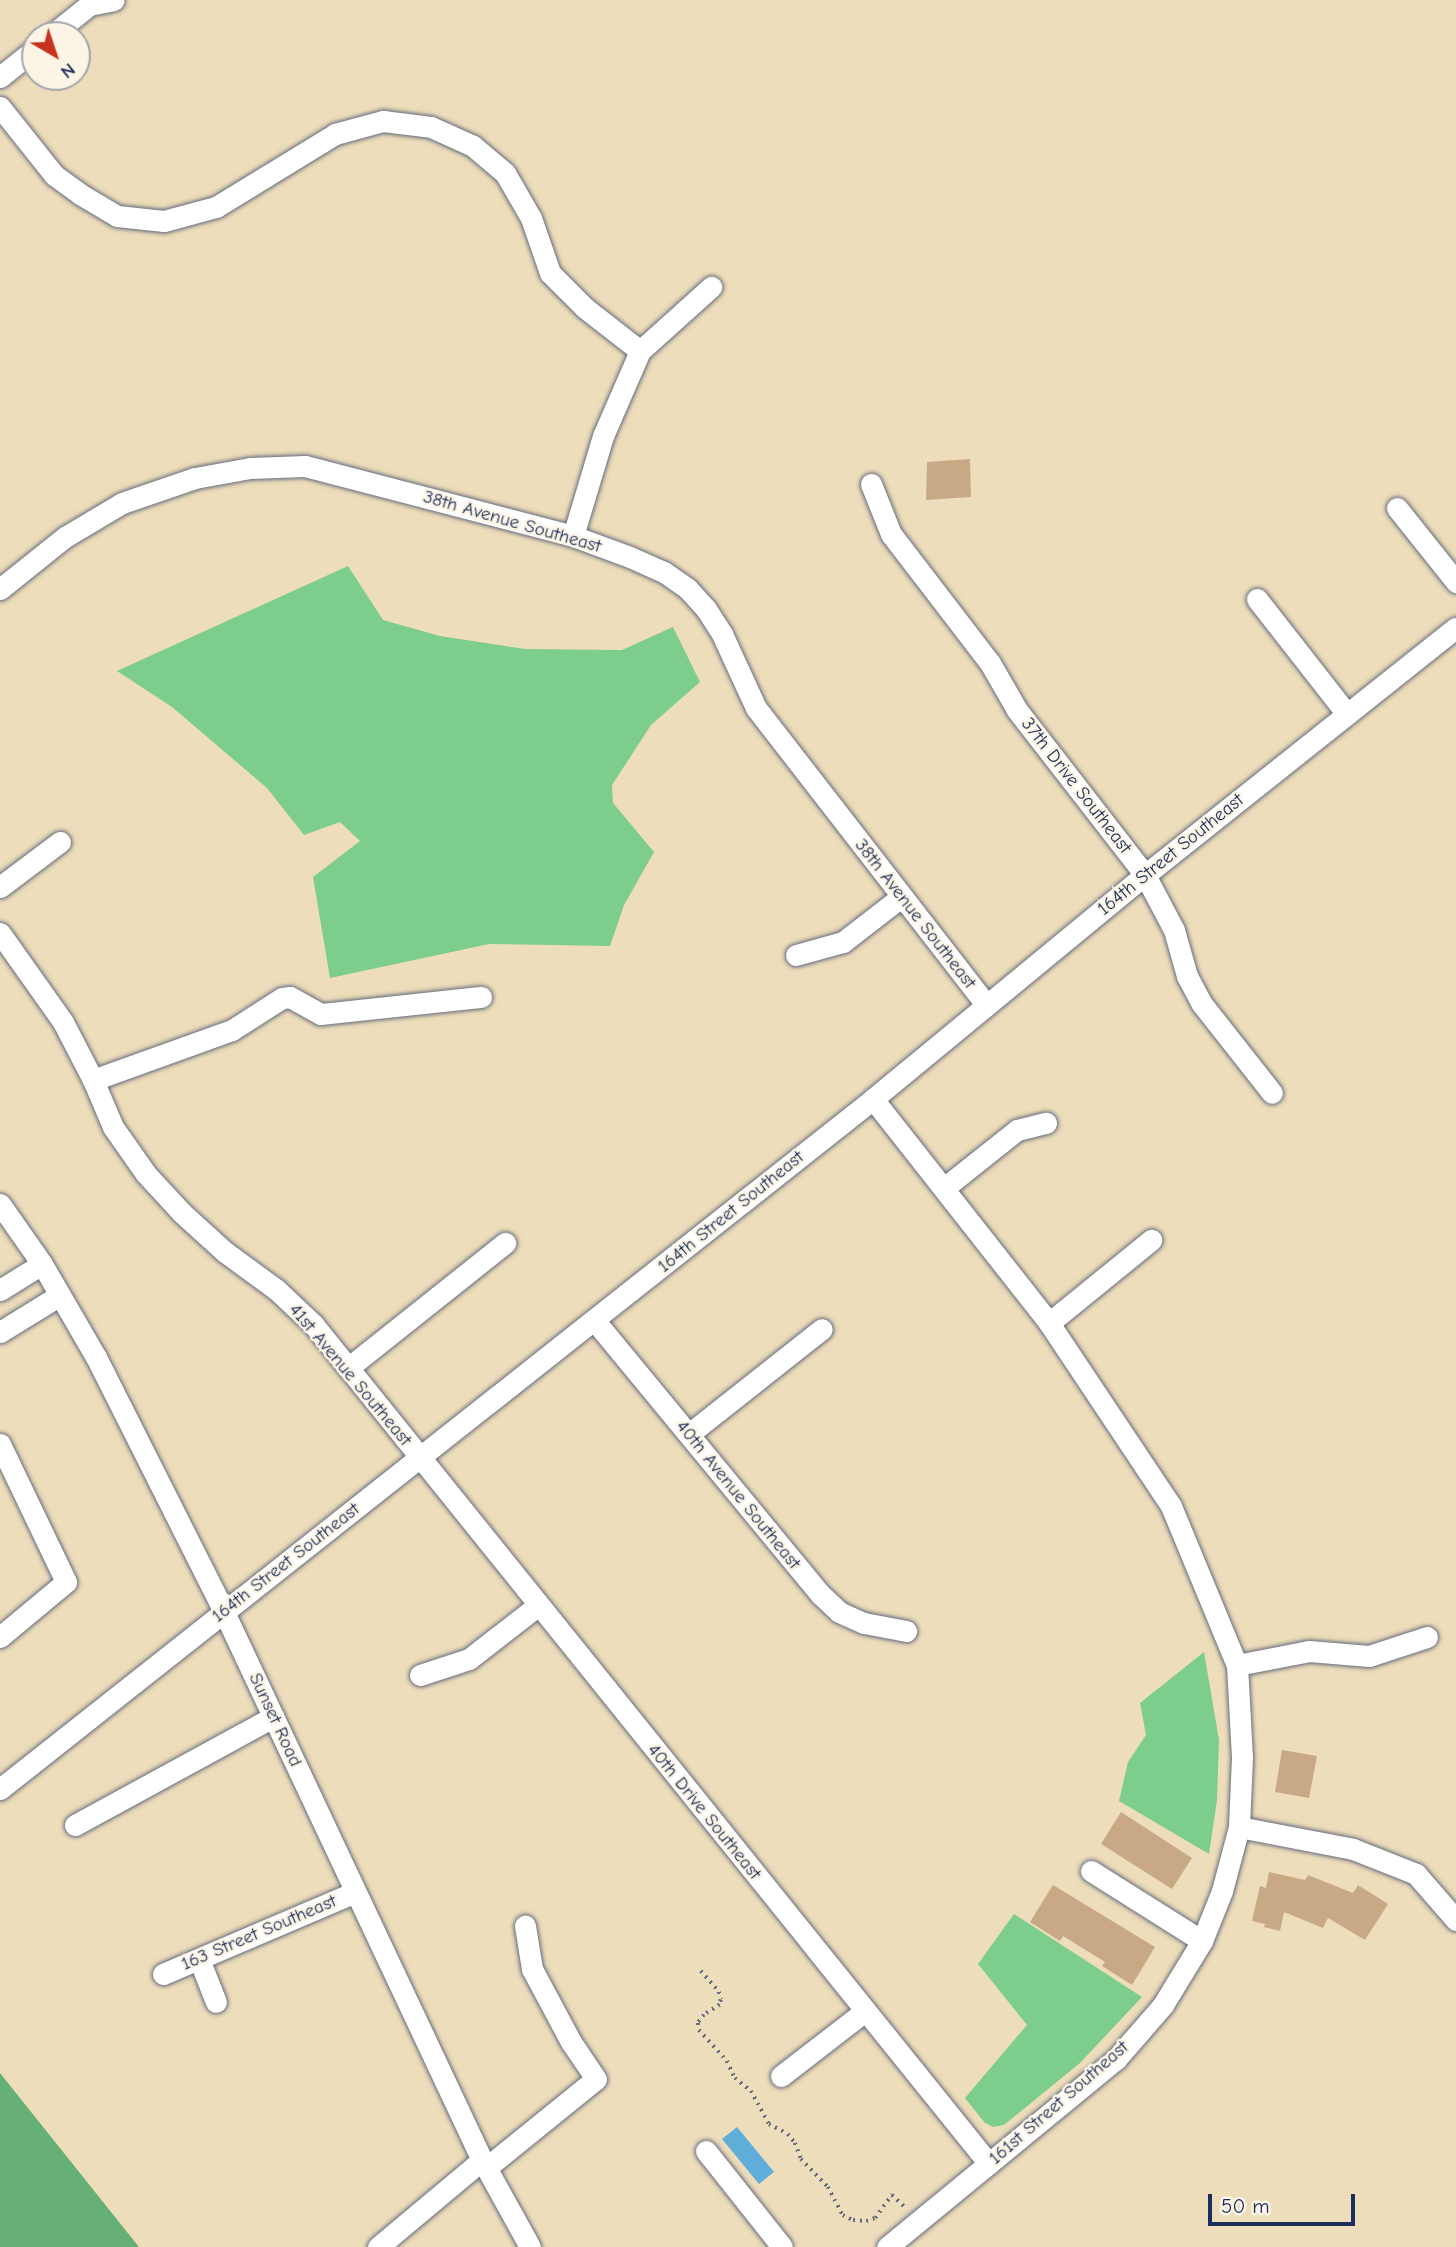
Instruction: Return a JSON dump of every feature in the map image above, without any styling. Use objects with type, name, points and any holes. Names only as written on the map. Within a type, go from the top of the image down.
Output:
[{"type":"street","points":[[69,21],[89,5],[114,0]]},
{"type":"street","points":[[0,77],[21,60]]},
{"type":"street","points":[[0,107],[54,175],[79,194],[117,216],[164,220],[216,207],[335,134],[383,121],[431,127],[473,146],[505,173],[531,218],[550,274],[585,308],[640,351]]},
{"type":"street","points":[[573,536],[603,436],[640,351],[710,287]]},
{"type":"street","name":"38th Avenue Southeast","points":[[0,589],[65,537],[122,503],[195,478],[250,468],[305,466],[573,536],[663,572],[688,589],[706,609],[722,634],[756,708],[986,1004]]},
{"type":"street","name":"37th Drive Southeast","points":[[871,484],[891,534],[990,663],[1017,710],[1145,875],[1174,930],[1187,976],[1202,1003],[1272,1093]]},
{"type":"street","points":[[1397,508],[1456,582]]},
{"type":"street","points":[[1257,599],[1347,714]]},
{"type":"street","name":"164th Street Southeast","points":[[0,1789],[595,1321],[873,1099],[1145,875],[1456,628]]},
{"type":"street","points":[[0,887],[60,842]]},
{"type":"street","points":[[796,955],[843,942],[901,897]]},
{"type":"street","name":"41st Avenue Southeast","points":[[0,933],[63,1022],[93,1080],[113,1128],[146,1174],[182,1213],[225,1252],[286,1298],[313,1325],[420,1459]]},
{"type":"street","points":[[93,1080],[232,1030],[282,998],[290,997],[321,1014],[481,997]]},
{"type":"street","name":"161st Street Southeast","points":[[873,1099],[1049,1323],[1171,1506],[1200,1569],[1237,1665],[1242,1757],[1239,1827],[1222,1891],[1202,1941],[1163,2005],[1116,2059],[887,2247]]},
{"type":"street","points":[[944,1188],[1017,1130],[1046,1123]]},
{"type":"street","name":"Sunset Road","points":[[0,1204],[43,1264],[96,1357],[224,1612],[484,2164],[530,2247]]},
{"type":"street","points":[[1049,1323],[1152,1240]]},
{"type":"street","points":[[348,1368],[505,1243]]},
{"type":"street","points":[[0,1290],[43,1264]]},
{"type":"street","points":[[0,1332],[60,1295]]},
{"type":"street","name":"40th Avenue Southeast","points":[[595,1321],[820,1594],[839,1612],[864,1623],[906,1631]]},
{"type":"street","points":[[689,1434],[822,1329]]},
{"type":"street","points":[[0,1444],[66,1582],[0,1637]]},
{"type":"street","name":"40th Drive Southeast","points":[[420,1459],[989,2164]]},
{"type":"street","points":[[420,1675],[469,1659],[537,1606]]},
{"type":"street","points":[[1237,1665],[1308,1651],[1369,1656],[1427,1637]]},
{"type":"street","points":[[75,1825],[273,1717]]},
{"type":"street","points":[[1239,1827],[1353,1849],[1416,1874],[1456,1920]]},
{"type":"street","points":[[1091,1871],[1202,1941]]},
{"type":"street","name":"163 Street Southeast","points":[[163,1974],[355,1892]]},
{"type":"street","points":[[379,2247],[596,2079],[571,2042],[532,1969],[525,1926]]},
{"type":"street","points":[[199,1959],[216,2002]]},
{"type":"street","points":[[781,2076],[865,2011]]},
{"type":"street","points":[[706,2151],[782,2247]]},
{"type":"path","points":[[701,1971],[719,1992],[721,2000],[720,2005],[704,2015],[698,2023],[698,2030],[727,2061],[735,2078],[751,2091],[769,2124],[788,2134],[801,2159],[828,2187],[843,2215],[853,2220],[866,2221],[875,2218],[892,2195],[917,2222]]},
{"type":"green space","points":[[348,566],[383,620],[440,636],[525,649],[622,650],[673,627],[700,682],[651,725],[612,785],[613,803],[654,852],[624,905],[610,946],[489,944],[330,978],[313,877],[360,841],[340,822],[304,835],[267,788],[172,707],[117,671]]},
{"type":"green space","points":[[1204,1652],[1219,1740],[1217,1800],[1209,1854],[1119,1801],[1128,1762],[1146,1735],[1140,1703]]},
{"type":"green space","points":[[1014,1914],[1142,1997],[1080,2063],[1004,2125],[993,2127],[984,2122],[965,2098],[1027,2025],[978,1964]]},
{"type":"green space","points":[[0,2073],[139,2247],[0,2247]]},
{"type":"water","points":[[737,2127],[774,2172],[759,2184],[722,2139]]},
{"type":"building","points":[[970,459],[971,497],[926,500],[927,462]]},
{"type":"building","points":[[1282,1750],[1317,1756],[1309,1798],[1275,1792]]},
{"type":"building","points":[[1121,1812],[1192,1858],[1172,1889],[1101,1844]]},
{"type":"building","points":[[1269,1872],[1305,1880],[1308,1875],[1353,1893],[1358,1885],[1388,1904],[1365,1940],[1328,1918],[1323,1928],[1284,1912],[1280,1931],[1264,1927],[1265,1924],[1252,1921],[1260,1886],[1266,1888]]},
{"type":"building","points":[[1053,1885],[1155,1947],[1132,1985],[1102,1966],[1105,1962],[1063,1936],[1060,1941],[1030,1922]]}]
